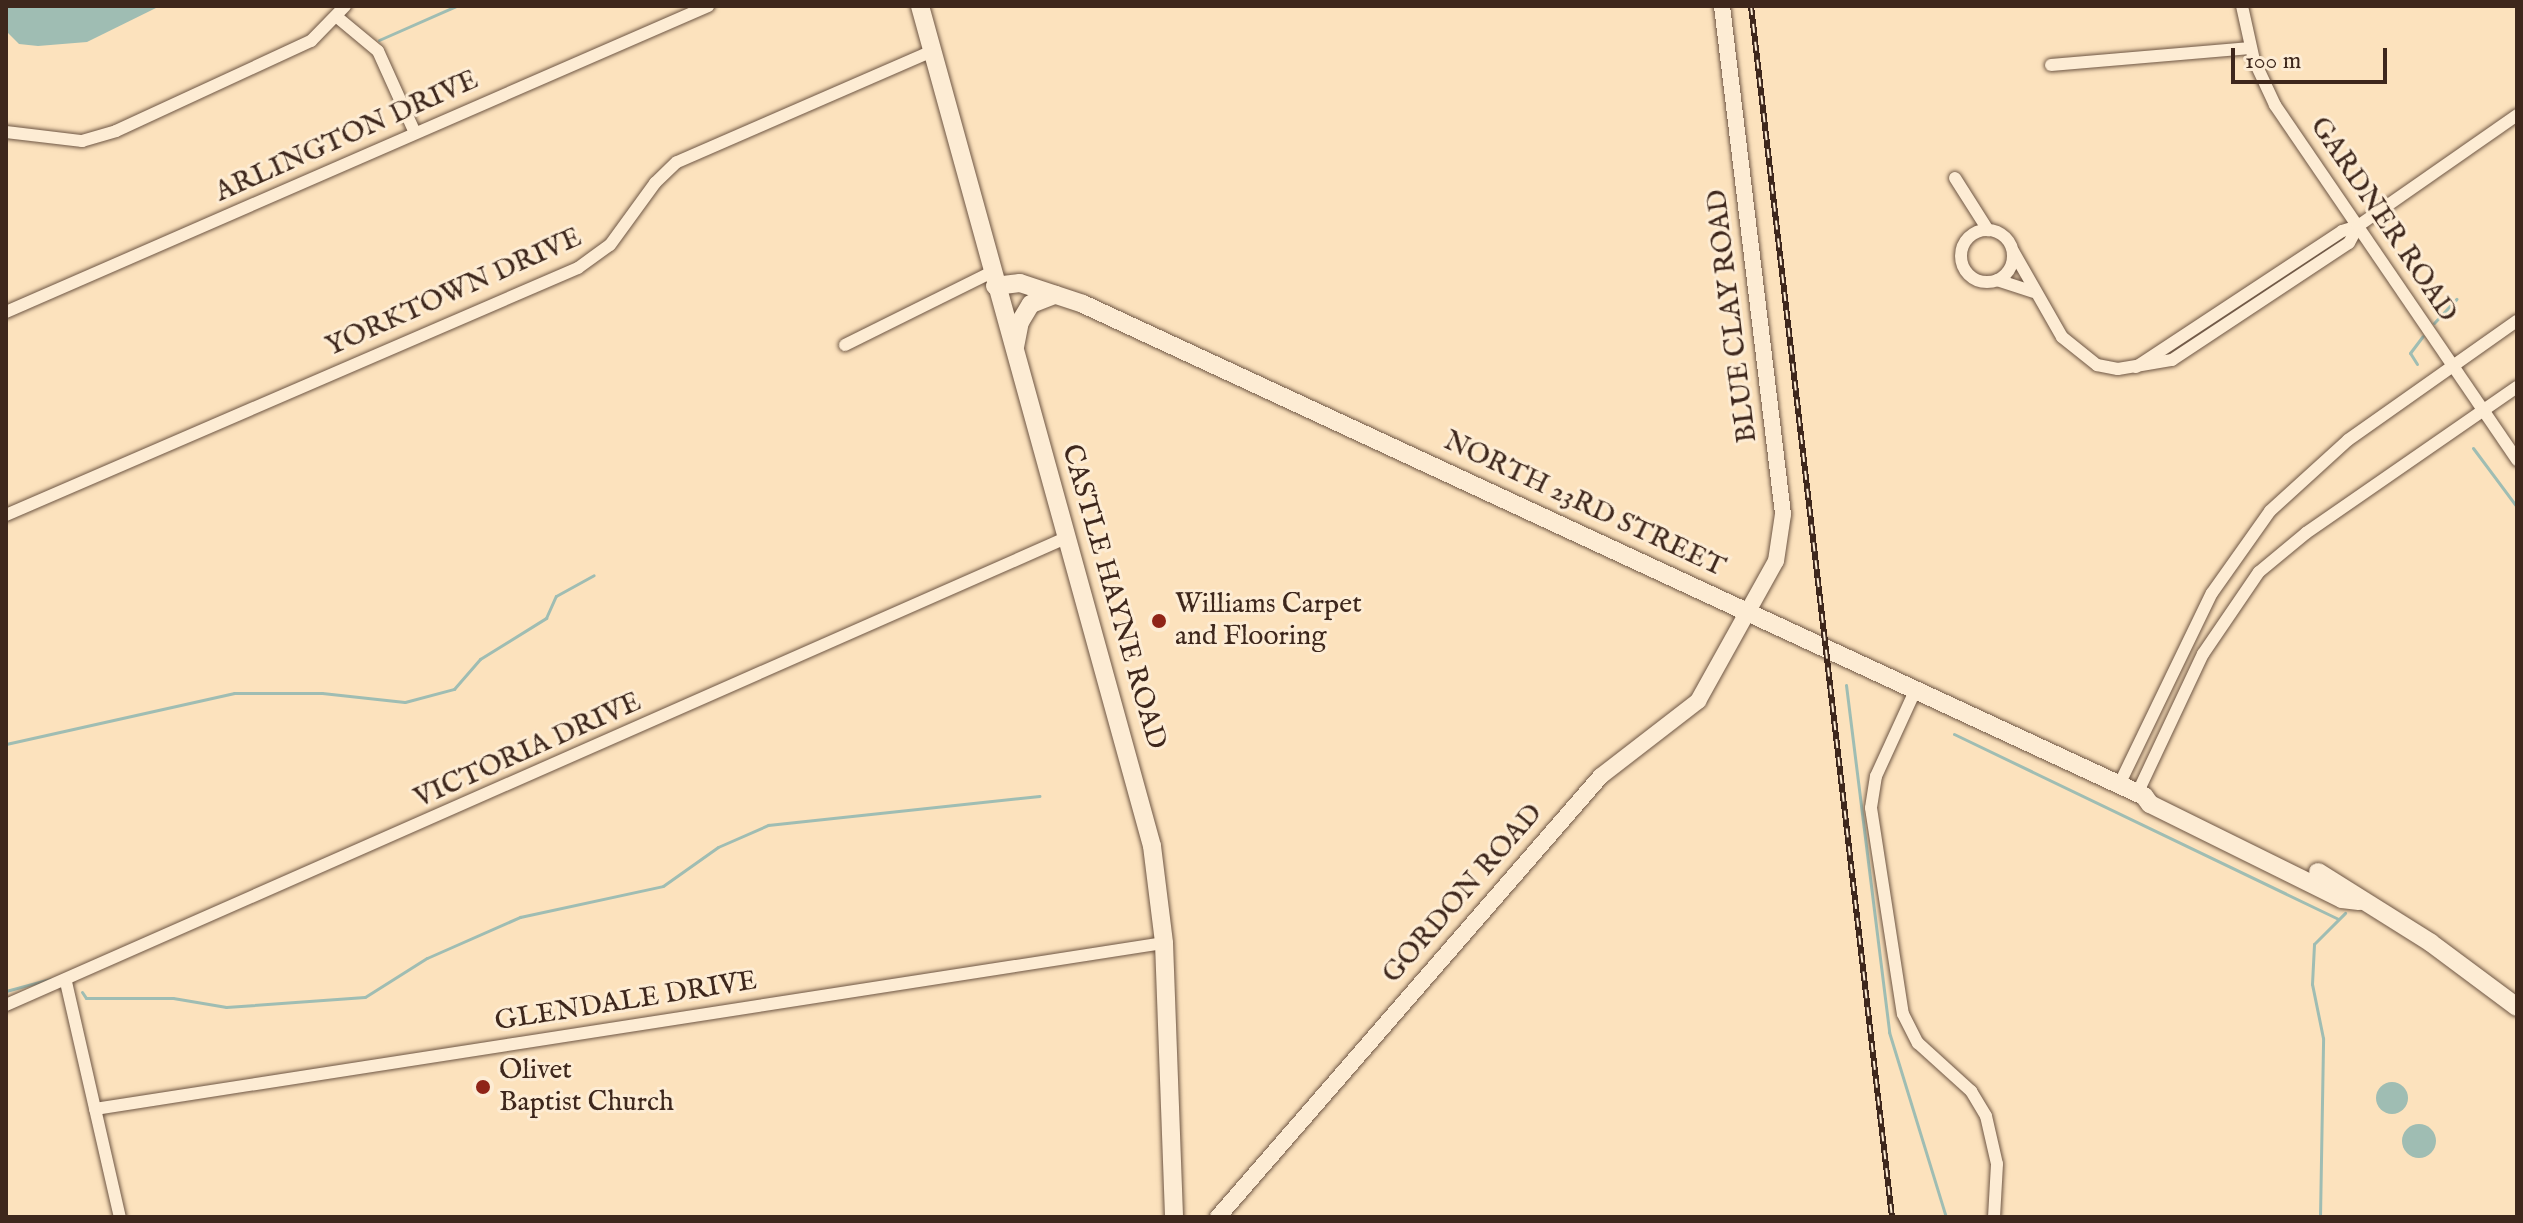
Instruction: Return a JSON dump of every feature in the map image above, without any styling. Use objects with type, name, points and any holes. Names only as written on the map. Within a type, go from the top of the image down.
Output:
[{"type":"main road","name":"CASTLE HAYNE ROAD","points":[[920,6],[1014,354],[1146,818],[1164,943],[1174,1217]]},
{"type":"main road","name":"NORTH 23RD STREET","points":[[994,279],[1063,296],[2119,785],[2141,795],[2173,802],[2348,888],[2359,901],[2431,943],[2517,1007]]},
{"type":"main road","points":[[1014,354],[1020,322],[1031,304],[1049,294],[1063,296]]},
{"type":"street","name":"ARLINGTON DRIVE","points":[[6,312],[708,6]]},
{"type":"street","name":"BLUE CLAY ROAD","points":[[1722,6],[1783,514],[1779,552],[1748,612]]},
{"type":"street","name":"GARDNER ROAD","points":[[2242,6],[2249,42],[2275,105],[2517,460]]},
{"type":"street","points":[[2051,65],[2249,42],[2250,6]]},
{"type":"street","points":[[6,132],[82,141],[116,131],[311,41],[341,11],[378,51],[415,133]]},
{"type":"street","name":"YORKTOWN DRIVE","points":[[6,515],[578,268],[610,245],[655,183],[677,162],[932,51]]},
{"type":"street","points":[[1955,178],[1988,230],[2004,236],[2033,292],[2076,351],[2097,365],[2136,367],[2342,231],[2358,226],[2517,115]]},
{"type":"street","points":[[1988,230],[1972,235],[1962,257],[1973,278],[1997,280],[2033,292]]},
{"type":"street","points":[[1997,280],[2010,268],[2013,251]]},
{"type":"street","points":[[845,345],[994,279]]},
{"type":"street","points":[[2119,785],[2201,613],[2253,530],[2348,440],[2517,321]]},
{"type":"street","points":[[2141,795],[2203,654],[2244,588],[2306,533],[2517,387]]},
{"type":"street","name":"VICTORIA DRIVE","points":[[6,1005],[66,982],[1068,537]]},
{"type":"street","name":"GORDON ROAD","points":[[1218,1217],[1601,776],[1698,701],[1748,612]]},
{"type":"street","points":[[1915,691],[1876,776],[1871,802],[1896,975],[1903,1014],[1914,1037],[1971,1091],[1986,1116],[1997,1164],[1994,1217]]},
{"type":"street","name":"GLENDALE DRIVE","points":[[95,1109],[1164,943]]},
{"type":"street","points":[[66,982],[120,1217]]},
{"type":"water","points":[[6,6],[160,6],[87,42],[38,46],[19,44],[8,33]]},
{"type":"water","points":[[2392,1082],[2403,1087],[2408,1098],[2403,1109],[2392,1114],[2381,1109],[2376,1098],[2381,1087]]},
{"type":"water","points":[[2419,1124],[2431,1129],[2436,1141],[2431,1153],[2419,1158],[2407,1153],[2402,1141],[2407,1129]]},
{"type":"waterway","points":[[379,40],[456,6]]},
{"type":"waterway","points":[[2434,323],[2456,299]]},
{"type":"waterway","points":[[2417,364],[2410,353],[2423,336]]},
{"type":"waterway","points":[[2473,448],[2517,507]]},
{"type":"waterway","points":[[6,744],[234,693],[322,693],[405,702],[454,689],[480,659],[546,618],[556,596],[594,575]]},
{"type":"waterway","points":[[1846,685],[1889,1032],[1946,1217]]},
{"type":"waterway","points":[[1954,734],[2338,919]]},
{"type":"waterway","points":[[82,992],[86,998],[173,998],[226,1007],[365,997],[427,958],[520,917],[663,886],[718,847],[768,825],[1039,796]]},
{"type":"waterway","points":[[2320,1217],[2323,1038],[2312,984],[2314,944],[2345,913]]},
{"type":"waterway","points":[[6,991],[50,979]]},
{"type":"railway","points":[[1751,6],[1892,1217]]},
{"type":"place","name":"Williams Carpet and Flooring","points":[[1159,621]]},
{"type":"place","name":"Olivet Baptist Church","points":[[483,1087]]}]
